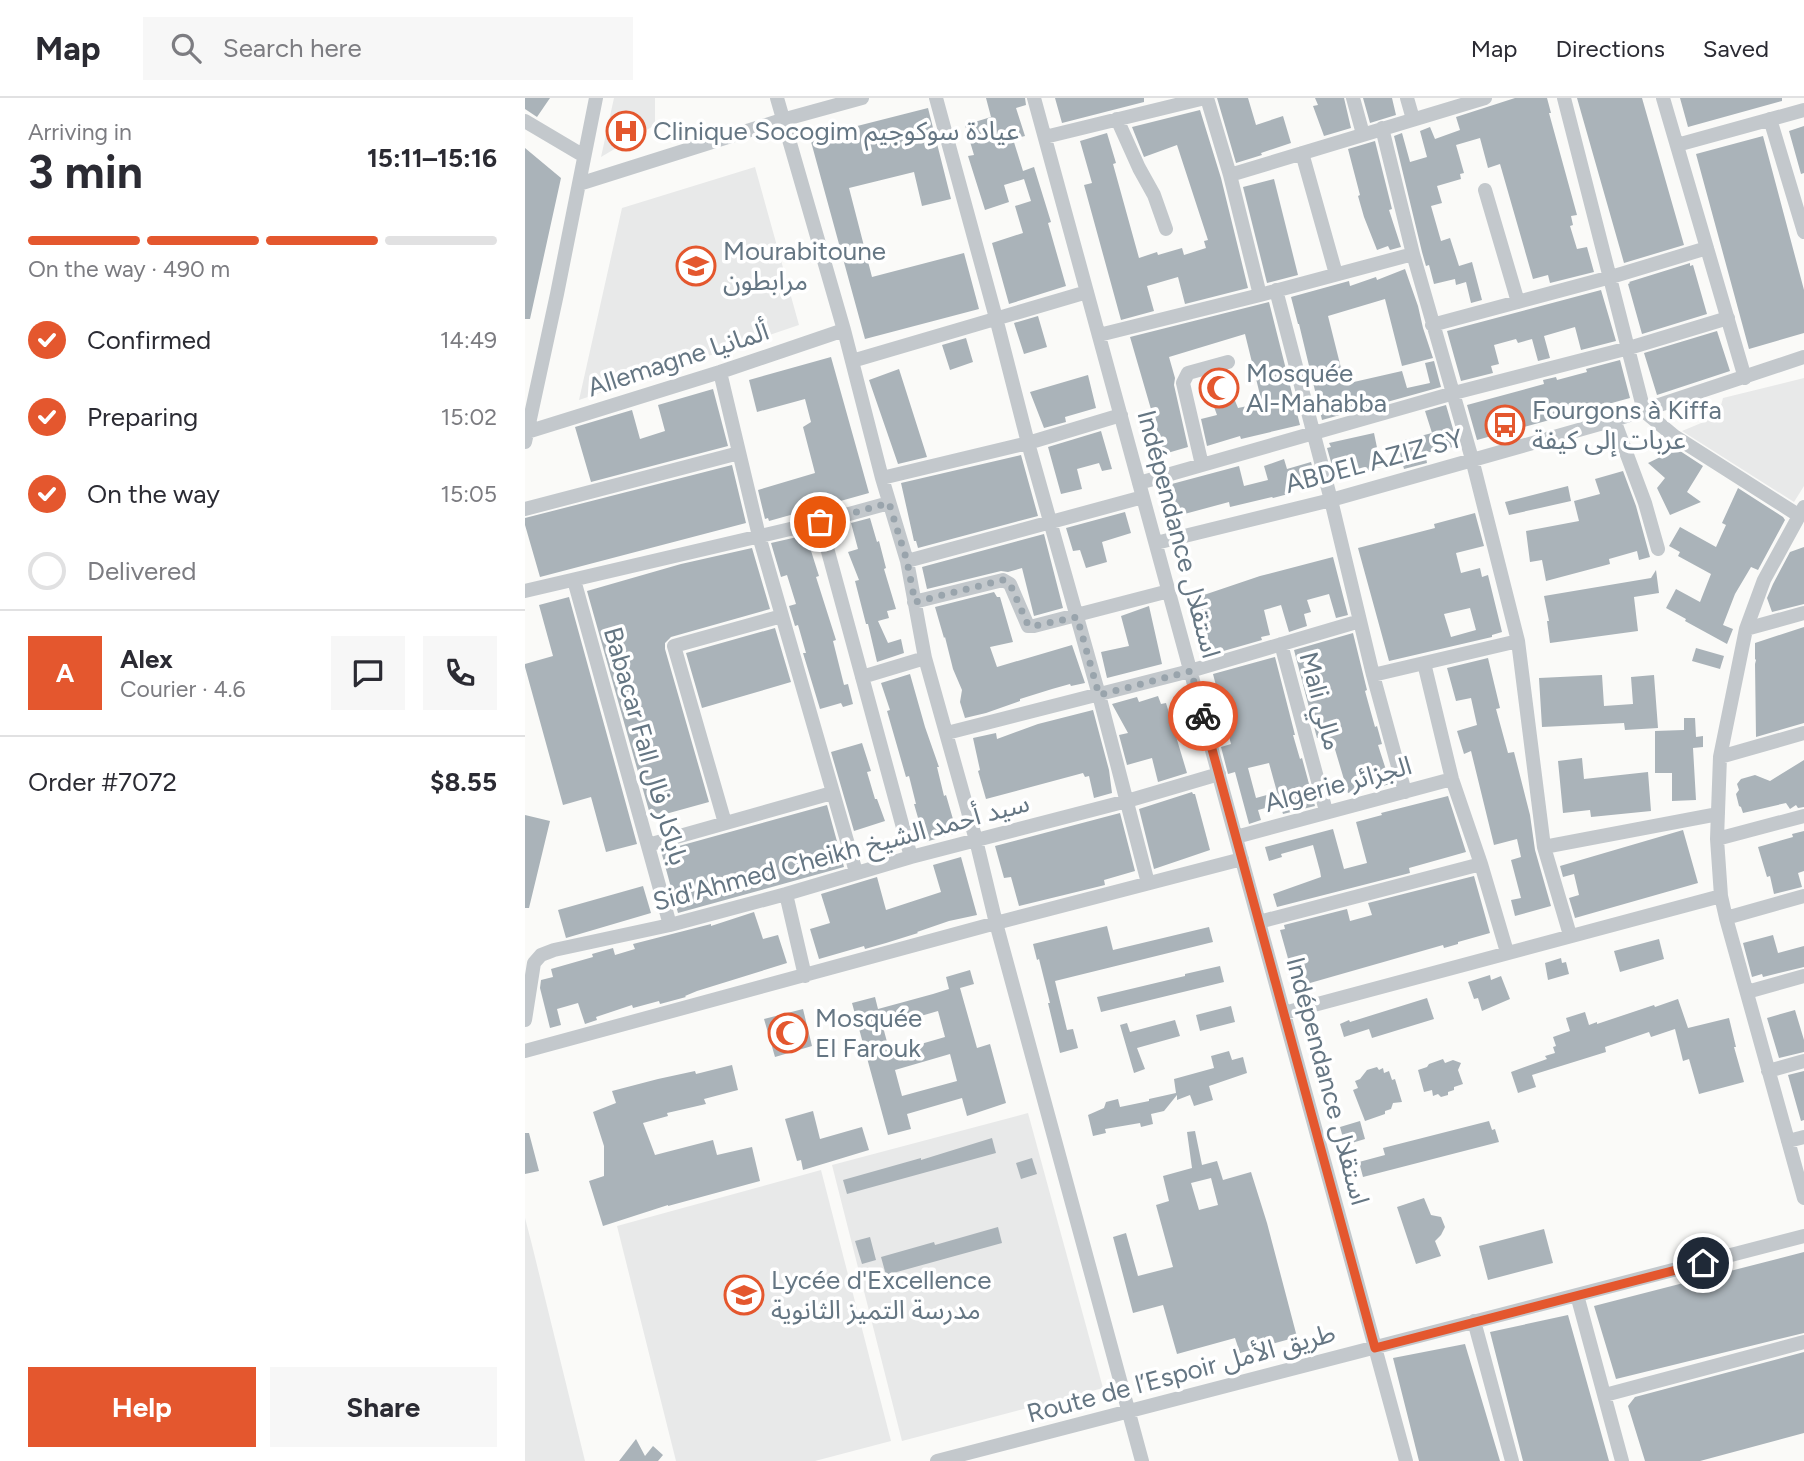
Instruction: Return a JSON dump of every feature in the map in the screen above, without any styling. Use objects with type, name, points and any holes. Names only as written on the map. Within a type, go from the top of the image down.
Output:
[{"type":"street","points":[[526,437],[529,397],[540,379],[596,98]]},
{"type":"street","points":[[777,98],[907,561],[925,658],[1142,1461]]},
{"type":"street","points":[[579,184],[782,120],[862,98]]},
{"type":"street","points":[[936,98],[1148,884]]},
{"type":"street","name":"Indépendance استقلال","points":[[1034,98],[1406,1461]]},
{"type":"street","points":[[1045,136],[1206,98],[1230,175],[1260,295]]},
{"type":"street","points":[[1353,98],[1363,134]]},
{"type":"street","points":[[1407,98],[1413,119]]},
{"type":"street","points":[[1230,175],[1485,98]]},
{"type":"street","points":[[1564,98],[1644,411],[1674,436],[1801,511],[1764,580],[1746,629],[1720,757],[1717,839],[1721,896],[1726,918],[1804,1198]]},
{"type":"street","points":[[1663,98],[1745,378]]},
{"type":"street","points":[[1677,145],[1804,110]]},
{"type":"street","points":[[1117,119],[1154,195],[1166,229]]},
{"type":"street","points":[[1770,119],[1804,232]]},
{"type":"street","points":[[525,121],[584,156]]},
{"type":"street","points":[[1382,128],[1413,254],[1472,459],[1518,641],[1544,847],[1570,935]]},
{"type":"street","points":[[1302,153],[1336,274]]},
{"type":"street","points":[[1485,190],[1518,302]]},
{"type":"street","points":[[1432,325],[1707,248]]},
{"type":"street","points":[[1099,335],[1413,254]]},
{"type":"street","points":[[1276,290],[1405,792]]},
{"type":"street","points":[[852,361],[1087,292]]},
{"type":"street","points":[[907,561],[1049,522],[1141,490],[1202,465],[1454,393],[1629,348],[1728,318]]},
{"type":"street","name":"Allemagne ألمانيا","points":[[526,437],[844,330]]},
{"type":"street","name":"ABDEL AZIZ SY","points":[[1156,543],[1331,500],[1614,420],[1804,357]]},
{"type":"street","points":[[1202,465],[1183,383],[1188,373],[1228,362]]},
{"type":"street","points":[[720,372],[759,536],[856,872]]},
{"type":"street","points":[[882,478],[1028,443],[1121,415]]},
{"type":"street","points":[[1614,420],[1645,503],[1658,548]]},
{"type":"street","points":[[525,509],[739,453]]},
{"type":"street","points":[[525,591],[820,522],[889,503]]},
{"type":"street","points":[[820,522],[911,857]]},
{"type":"street","name":"Babacar Fall باباكار فال","points":[[574,580],[670,925]]},
{"type":"street","points":[[915,602],[1003,580],[1010,584],[1028,625],[1034,626],[1169,591]]},
{"type":"street","points":[[1746,629],[1804,613]]},
{"type":"street","points":[[725,823],[674,646],[782,616]]},
{"type":"street","points":[[947,733],[1191,671],[1360,621]]},
{"type":"street","points":[[1373,675],[1518,641]]},
{"type":"street","name":"Mali مالي","points":[[1280,644],[1326,811]]},
{"type":"street","points":[[862,677],[925,658]]},
{"type":"street","points":[[1424,663],[1452,779],[1507,952]]},
{"type":"street","points":[[1720,757],[1804,733]]},
{"type":"street","name":"Sid'Ahmed Cheikh سيد أحمد الشيخ","points":[[525,1020],[534,963],[541,954],[670,925],[1219,774]]},
{"type":"street","name":"Algerie الجزائر","points":[[1236,836],[1452,779]]},
{"type":"street","points":[[648,845],[832,793]]},
{"type":"street","points":[[1544,847],[1718,814]]},
{"type":"street","points":[[1717,839],[1804,816]]},
{"type":"street","points":[[525,1051],[1242,859]]},
{"type":"street","points":[[1259,922],[1481,864]]},
{"type":"street","points":[[786,894],[805,976]]},
{"type":"street","points":[[1284,1013],[1721,896]]},
{"type":"street","points":[[1726,918],[1804,896]]},
{"type":"street","points":[[1747,992],[1804,976]]},
{"type":"street","points":[[1768,1071],[1804,1061]]},
{"type":"street","points":[[1788,1142],[1804,1137]]},
{"type":"street","name":"Route de l’Espoir طريق الأمل","points":[[937,1461],[1804,1236]]},
{"type":"street","points":[[1577,1295],[1622,1461]]},
{"type":"street","points":[[1474,1321],[1513,1461]]},
{"type":"street","points":[[1605,1395],[1804,1342]]},
{"type":"shaded area","name":"Clinique Socogim عيادة سوكوجيم","points":[[614,98],[655,98],[655,125],[601,157]]},
{"type":"shaded area","name":"Mourabitoune مرابطون","points":[[755,167],[799,325],[579,400],[622,208]]},
{"type":"shaded area","points":[[1804,378],[1804,486],[1794,502],[1682,431],[1718,416],[1723,398]]},
{"type":"shaded area","points":[[1028,1113],[1103,1388],[902,1441],[832,1165]]},
{"type":"shaded area","name":"Lycée d'Excellence مدرسة التميز الثانوية","points":[[821,1170],[891,1441],[815,1461],[676,1461],[617,1226]]},
{"type":"shaded area","points":[[525,1218],[532,1245],[585,1461],[525,1461]]},
{"type":"building","points":[[525,98],[550,98],[537,117],[525,109]]},
{"type":"building","points":[[986,98],[1025,98],[1026,105],[1016,108],[1025,136],[1013,139],[1023,171],[1034,167],[1051,222],[1048,223],[1066,286],[1009,304],[992,243],[1023,233],[1015,206],[1031,201],[1024,179],[1004,185],[1009,202],[985,210],[968,156],[974,155],[965,125],[991,117]]},
{"type":"building","points":[[1055,98],[1144,98],[1144,102],[1062,123]]},
{"type":"building","points":[[1217,98],[1248,98],[1256,125],[1283,116],[1291,143],[1236,163]]},
{"type":"building","points":[[1315,98],[1344,98],[1351,128],[1324,136],[1313,106],[1318,105]]},
{"type":"building","points":[[1363,98],[1392,98],[1396,115],[1370,123]]},
{"type":"building","points":[[1515,98],[1547,98],[1577,215],[1571,216],[1573,225],[1570,226],[1577,249],[1587,247],[1594,272],[1550,283],[1548,275],[1533,279],[1500,164],[1488,168],[1480,138],[1456,145],[1464,173],[1460,174],[1461,179],[1437,186],[1442,203],[1431,206],[1441,241],[1450,238],[1459,266],[1472,262],[1482,300],[1471,303],[1466,282],[1456,285],[1455,279],[1434,284],[1422,252],[1394,136],[1402,133],[1410,162],[1427,157],[1420,131],[1430,127],[1435,139],[1460,130],[1456,117]]},
{"type":"building","points":[[1577,98],[1642,98],[1684,245],[1624,263]]},
{"type":"building","points":[[1680,98],[1782,98],[1782,101],[1688,127]]},
{"type":"building","points":[[928,108],[951,199],[922,206],[914,172],[849,188],[872,277],[964,253],[979,309],[865,339],[810,138]]},
{"type":"building","points":[[1200,110],[1221,178],[1248,288],[1185,304],[1178,277],[1147,286],[1154,311],[1121,320],[1084,185],[1092,183],[1080,141],[1107,133],[1139,258],[1182,248],[1184,255],[1206,248],[1204,241],[1208,240],[1177,145],[1144,157],[1132,127]]},
{"type":"building","points":[[1804,126],[1804,173],[1801,174],[1789,131]]},
{"type":"building","points":[[1763,136],[1804,290],[1804,333],[1749,349],[1696,154]]},
{"type":"building","points":[[1375,141],[1392,209],[1389,210],[1401,247],[1390,250],[1388,246],[1377,250],[1364,217],[1348,149]]},
{"type":"building","points":[[525,148],[561,178],[530,319],[525,319]]},
{"type":"building","points":[[1274,179],[1298,275],[1267,283],[1243,187]]},
{"type":"building","points":[[1690,263],[1690,266],[1693,265],[1707,314],[1642,334],[1629,282]]},
{"type":"building","points":[[1405,269],[1433,358],[1402,366],[1385,299],[1328,316],[1345,384],[1402,371],[1407,388],[1430,383],[1425,363],[1434,361],[1441,387],[1322,420],[1291,297],[1349,281],[1350,286],[1376,277],[1377,280]]},
{"type":"building","points":[[1601,290],[1616,341],[1581,350],[1575,327],[1544,336],[1550,358],[1538,361],[1532,339],[1518,343],[1516,339],[1494,345],[1499,364],[1491,366],[1493,373],[1461,381],[1447,331]]},
{"type":"building","points":[[1269,302],[1300,425],[1241,439],[1240,436],[1207,446],[1201,419],[1217,415],[1205,382],[1224,374],[1238,408],[1262,403],[1245,334],[1169,357],[1188,447],[1164,454],[1130,337]]},
{"type":"building","points":[[1038,316],[1047,347],[1024,354],[1014,323]]},
{"type":"building","points":[[1717,331],[1730,371],[1657,395],[1644,353]]},
{"type":"building","points":[[966,338],[973,362],[950,370],[942,345]]},
{"type":"building","points":[[831,357],[869,493],[769,521],[768,518],[765,519],[758,490],[815,473],[803,427],[811,422],[805,399],[757,412],[749,380]]},
{"type":"building","points":[[1620,360],[1630,398],[1477,440],[1467,405],[1544,384],[1543,380],[1556,377],[1557,380]]},
{"type":"building","points":[[899,369],[927,457],[898,464],[869,380]]},
{"type":"building","points":[[1088,375],[1096,408],[1065,417],[1066,422],[1044,428],[1030,392]]},
{"type":"building","points":[[713,389],[728,446],[591,482],[575,427],[632,410],[640,439],[665,431],[658,405]]},
{"type":"building","points":[[1446,405],[1458,446],[1425,453],[1427,463],[1404,469],[1397,442],[1432,433],[1425,411]]},
{"type":"building","points":[[1101,431],[1112,469],[1102,471],[1099,463],[1077,469],[1082,489],[1061,494],[1048,447]]},
{"type":"building","points":[[1374,433],[1381,467],[1339,475],[1337,468],[1333,469],[1327,448],[1331,447],[1329,443]]},
{"type":"building","points":[[1677,449],[1703,466],[1687,492],[1701,502],[1670,515],[1657,488],[1665,478],[1648,463]]},
{"type":"building","points":[[1021,455],[1038,516],[918,548],[901,483]]},
{"type":"building","points":[[1284,459],[1287,469],[1311,462],[1316,480],[1290,487],[1292,493],[1273,498],[1230,507],[1229,502],[1177,516],[1168,485],[1239,466],[1244,486],[1268,480],[1264,466]]},
{"type":"building","points":[[732,465],[746,523],[540,577],[525,518]]},
{"type":"building","points":[[1623,471],[1650,557],[1639,560],[1637,551],[1609,559],[1610,564],[1546,581],[1542,560],[1530,562],[1526,531],[1579,521],[1574,501],[1600,494],[1595,479]]},
{"type":"building","points":[[1568,486],[1571,501],[1509,515],[1505,502]]},
{"type":"building","points":[[1738,488],[1785,520],[1758,570],[1751,567],[1735,594],[1723,625],[1733,629],[1727,644],[1666,608],[1676,589],[1700,602],[1711,574],[1678,556],[1680,552],[1669,546],[1680,527],[1716,547],[1726,525],[1722,523]]},
{"type":"building","points":[[1125,512],[1131,533],[1102,542],[1107,562],[1086,568],[1080,550],[1073,551],[1066,528]]},
{"type":"building","points":[[1475,513],[1484,546],[1456,553],[1461,573],[1480,568],[1482,577],[1488,575],[1502,632],[1492,637],[1389,661],[1358,548],[1435,528],[1434,524]],"holes":[[[1470,608],[1476,630],[1451,637],[1444,614]]]},
{"type":"building","points":[[870,518],[877,542],[879,541],[896,609],[887,611],[889,618],[878,621],[888,643],[901,639],[904,653],[877,662],[855,581],[859,580],[848,552],[858,549],[851,523]]},
{"type":"building","points":[[1044,534],[1063,608],[1034,616],[1022,568],[927,589],[922,567]]},
{"type":"building","points":[[806,535],[836,640],[833,641],[844,685],[848,684],[853,704],[843,707],[841,703],[820,709],[803,653],[806,653],[798,625],[795,626],[789,606],[796,604],[787,575],[781,577],[771,543]]},
{"type":"building","points":[[1804,547],[1804,604],[1772,612],[1767,598],[1773,584],[1790,552]]},
{"type":"building","points":[[752,548],[770,609],[671,637],[665,643],[709,802],[651,818],[587,591],[681,564]]},
{"type":"building","points":[[1333,557],[1348,615],[1336,618],[1329,594],[1307,600],[1311,612],[1304,614],[1307,626],[1289,632],[1281,605],[1264,610],[1270,635],[1261,637],[1262,640],[1206,656],[1189,600],[1260,576]]},
{"type":"building","points":[[1656,570],[1659,593],[1634,597],[1638,631],[1550,643],[1544,596],[1651,578]]},
{"type":"building","points":[[994,592],[1000,597],[1013,642],[990,647],[997,667],[1072,645],[1085,683],[1052,689],[965,718],[960,702],[962,690],[935,607]]},
{"type":"building","points":[[569,597],[637,844],[606,852],[591,797],[563,805],[525,667],[525,664],[553,656],[539,605]]},
{"type":"building","points":[[1149,606],[1162,664],[1107,678],[1101,652],[1129,646],[1121,616]]},
{"type":"building","points":[[1804,627],[1804,723],[1756,737],[1755,643]]},
{"type":"building","points":[[775,628],[791,682],[702,708],[686,653]]},
{"type":"building","points":[[1353,633],[1367,690],[1365,691],[1382,744],[1378,745],[1393,783],[1348,793],[1334,746],[1324,749],[1321,737],[1317,738],[1294,650]]},
{"type":"building","points":[[1696,648],[1724,656],[1720,669],[1692,661]]},
{"type":"building","points":[[1275,657],[1293,735],[1315,806],[1283,814],[1280,804],[1258,810],[1261,820],[1249,824],[1235,772],[1228,774],[1221,747],[1231,744],[1213,674]],"holes":[[[1269,763],[1277,792],[1256,798],[1248,768]]]},
{"type":"building","points":[[1488,658],[1500,708],[1496,709],[1508,753],[1514,752],[1530,815],[1535,850],[1551,906],[1515,916],[1511,900],[1521,898],[1511,860],[1521,857],[1517,839],[1494,845],[1471,751],[1464,754],[1457,731],[1477,725],[1471,698],[1456,701],[1447,668]]},
{"type":"building","points":[[910,674],[957,833],[925,842],[909,776],[906,777],[881,683]]},
{"type":"building","points":[[1602,675],[1604,706],[1633,704],[1631,677],[1654,675],[1658,728],[1625,730],[1624,723],[1542,727],[1539,678]]},
{"type":"building","points":[[1158,696],[1161,704],[1166,703],[1187,773],[1158,782],[1152,758],[1127,765],[1119,735],[1128,733],[1112,704],[1137,697],[1139,702]]},
{"type":"building","points":[[1093,710],[1109,770],[1112,793],[1094,798],[1089,776],[1085,777],[1083,773],[986,799],[973,738],[996,733],[997,739],[1038,724]]},
{"type":"building","points":[[1684,718],[1695,718],[1696,737],[1703,736],[1703,747],[1693,748],[1696,800],[1672,801],[1672,773],[1655,773],[1655,731],[1684,730]]},
{"type":"building","points":[[862,743],[871,771],[867,772],[885,821],[854,831],[831,752]]},
{"type":"building","points":[[1582,758],[1584,779],[1648,772],[1651,811],[1591,817],[1590,810],[1563,813],[1558,761]]},
{"type":"building","points":[[1804,760],[1804,807],[1798,808],[1796,805],[1790,809],[1786,803],[1743,813],[1736,794],[1739,790],[1737,784],[1741,779],[1755,775],[1770,781]]},
{"type":"building","points":[[1192,792],[1195,794],[1210,850],[1154,869],[1139,809]]},
{"type":"building","points":[[1448,796],[1466,852],[1409,868],[1410,873],[1277,907],[1273,894],[1321,877],[1320,871],[1313,845],[1281,854],[1282,857],[1269,861],[1265,847],[1333,829],[1344,869],[1367,863],[1356,822]]},
{"type":"building","points":[[827,805],[844,867],[678,913],[661,851]]},
{"type":"building","points":[[1120,813],[1135,871],[1104,880],[1105,885],[1019,906],[1011,877],[1004,878],[995,846]]},
{"type":"building","points":[[525,815],[550,821],[529,908],[525,908]]},
{"type":"building","points":[[1683,830],[1698,883],[1575,918],[1569,898],[1579,895],[1574,874],[1563,877],[1560,866]]},
{"type":"building","points":[[1804,831],[1804,871],[1798,873],[1802,887],[1774,894],[1758,847]]},
{"type":"building","points":[[961,857],[977,915],[949,921],[865,949],[864,946],[819,959],[810,929],[830,923],[821,894],[877,877],[886,910],[941,892],[933,865]]},
{"type":"building","points":[[1474,876],[1490,933],[1444,948],[1443,945],[1296,987],[1280,930],[1285,929],[1284,925],[1347,909],[1350,921],[1372,915],[1368,903]]},
{"type":"building","points":[[643,886],[651,913],[566,938],[558,910]]},
{"type":"building","points":[[754,912],[763,939],[778,935],[787,963],[697,991],[686,997],[633,1008],[632,1005],[596,1017],[597,1020],[585,1024],[578,1003],[557,1009],[561,1025],[550,1028],[540,988],[541,980],[553,977],[551,969],[593,957],[592,954],[613,948],[615,955],[635,949],[633,944],[711,926]]},
{"type":"building","points":[[1107,926],[1113,950],[1209,927],[1213,942],[1055,981],[1067,1030],[1073,1029],[1078,1048],[1060,1053],[1050,1003],[1033,944]]},
{"type":"building","points":[[1773,935],[1778,953],[1804,946],[1804,967],[1752,977],[1743,943]]},
{"type":"building","points":[[1659,939],[1664,959],[1620,972],[1614,951]]},
{"type":"building","points":[[1561,958],[1562,963],[1566,962],[1569,974],[1548,980],[1545,963]]},
{"type":"building","points":[[1220,966],[1224,982],[1101,1012],[1097,997]]},
{"type":"building","points":[[970,970],[974,984],[960,988],[977,1048],[990,1044],[1006,1103],[967,1116],[962,1098],[907,1114],[911,1129],[888,1135],[852,1003],[875,997],[878,1009],[933,994],[949,989],[946,977]],"holes":[[[938,1011],[945,1037],[890,1053],[883,1027]],[[950,1054],[957,1081],[902,1096],[895,1070]]]},
{"type":"building","points":[[1490,975],[1491,980],[1501,976],[1510,999],[1482,1011],[1468,982]]},
{"type":"building","points":[[1427,998],[1434,1019],[1372,1038],[1369,1029],[1344,1037],[1340,1024]]},
{"type":"building","points":[[1678,999],[1688,1028],[1729,1018],[1744,1082],[1699,1094],[1689,1059],[1683,1061],[1675,1029],[1651,1037],[1649,1032],[1605,1047],[1606,1052],[1532,1075],[1536,1087],[1518,1093],[1511,1072],[1547,1059],[1545,1056],[1555,1053],[1553,1037],[1570,1031],[1566,1018],[1585,1012],[1589,1025],[1597,1024]]},
{"type":"building","points":[[1231,1006],[1235,1022],[1200,1031],[1196,1015]]},
{"type":"building","name":"Mosquée El Farouk","points":[[803,1009],[812,1046],[775,1057],[764,1019]]},
{"type":"building","points":[[1795,1010],[1804,1040],[1804,1052],[1779,1058],[1767,1018]]},
{"type":"building","points":[[1175,1020],[1180,1036],[1137,1048],[1145,1069],[1134,1073],[1120,1025],[1127,1023],[1130,1032]]},
{"type":"building","points":[[1229,1051],[1232,1060],[1243,1057],[1247,1073],[1209,1086],[1213,1100],[1194,1106],[1190,1095],[1177,1100],[1177,1095],[1164,1111],[1151,1114],[1153,1124],[1141,1127],[1140,1123],[1105,1129],[1106,1133],[1093,1136],[1088,1115],[1104,1108],[1106,1102],[1118,1099],[1120,1107],[1176,1093],[1174,1079],[1214,1068],[1211,1056]]},
{"type":"building","points":[[1443,1059],[1445,1063],[1453,1060],[1461,1063],[1458,1070],[1463,1084],[1454,1087],[1448,1095],[1433,1096],[1432,1090],[1424,1092],[1418,1070]]},
{"type":"building","points":[[732,1065],[738,1090],[704,1099],[706,1104],[667,1113],[668,1116],[643,1123],[655,1155],[713,1140],[717,1155],[752,1147],[760,1181],[668,1205],[603,1226],[589,1181],[604,1176],[604,1146],[593,1112],[616,1103],[612,1091]]},
{"type":"building","points":[[1377,1067],[1379,1070],[1383,1068],[1384,1073],[1389,1071],[1392,1080],[1395,1079],[1402,1102],[1393,1103],[1385,1114],[1365,1121],[1353,1090],[1358,1088],[1355,1081],[1367,1070]]},
{"type":"building","points":[[1804,1071],[1804,1120],[1801,1121],[1788,1075]]},
{"type":"building","points":[[813,1111],[820,1139],[862,1127],[869,1150],[803,1170],[801,1160],[797,1161],[785,1119]]},
{"type":"building","points":[[1360,1121],[1365,1139],[1345,1145],[1340,1127]]},
{"type":"building","points":[[1489,1121],[1499,1142],[1363,1177],[1359,1162],[1385,1155],[1383,1148]]},
{"type":"building","points":[[1195,1131],[1202,1165],[1217,1161],[1223,1180],[1251,1172],[1297,1337],[1240,1353],[1235,1338],[1177,1354],[1163,1305],[1133,1313],[1113,1237],[1126,1233],[1138,1276],[1173,1267],[1156,1205],[1169,1201],[1163,1176],[1192,1168],[1187,1132]],"holes":[[[1211,1178],[1218,1205],[1199,1210],[1191,1183]]]},
{"type":"building","points":[[525,1133],[529,1133],[539,1171],[525,1174]]},
{"type":"building","points":[[992,1138],[996,1153],[847,1194],[843,1180]]},
{"type":"building","points":[[1032,1158],[1037,1174],[1021,1179],[1016,1163]]},
{"type":"building","points":[[1424,1198],[1431,1215],[1441,1217],[1445,1227],[1435,1241],[1441,1256],[1416,1264],[1397,1207]]},
{"type":"building","points":[[998,1227],[1002,1243],[886,1275],[881,1257]]},
{"type":"building","points":[[1544,1229],[1553,1263],[1488,1280],[1479,1246]]},
{"type":"building","points":[[870,1237],[876,1260],[862,1264],[855,1241]]},
{"type":"building","points":[[1804,1252],[1804,1333],[1616,1379],[1594,1306]]},
{"type":"building","points":[[1568,1315],[1609,1461],[1523,1461],[1490,1332]]},
{"type":"building","points":[[1465,1344],[1500,1461],[1419,1461],[1393,1358]]},
{"type":"building","points":[[1804,1352],[1804,1433],[1700,1461],[1645,1461],[1628,1406],[1635,1397]]},
{"type":"building","points":[[636,1439],[645,1456],[653,1446],[663,1455],[658,1461],[619,1461]]},
{"type":"way so far","points":[[820,522],[889,503],[907,561],[915,602],[1003,580],[1010,584],[1028,625],[1077,617],[1099,695],[1191,671],[1203,716]]},
{"type":"place","name":"Clinique Socogim عيادة سوكوجيم","points":[[626,131]]},
{"type":"place","name":"Mourabitoune مرابطون","points":[[696,266]]},
{"type":"place","name":"Mosquée Al-Mahabba","points":[[1219,388]]},
{"type":"place","name":"Fourgons à Kiffa عربات إلى كيفة","points":[[1505,425]]},
{"type":"place","name":"Mosquée El Farouk","points":[[788,1033]]},
{"type":"place","name":"Lycée d'Excellence مدرسة التميز الثانوية","points":[[744,1295]]},
{"type":"route","points":[[1203,716],[1375,1348],[1703,1263]]}]
